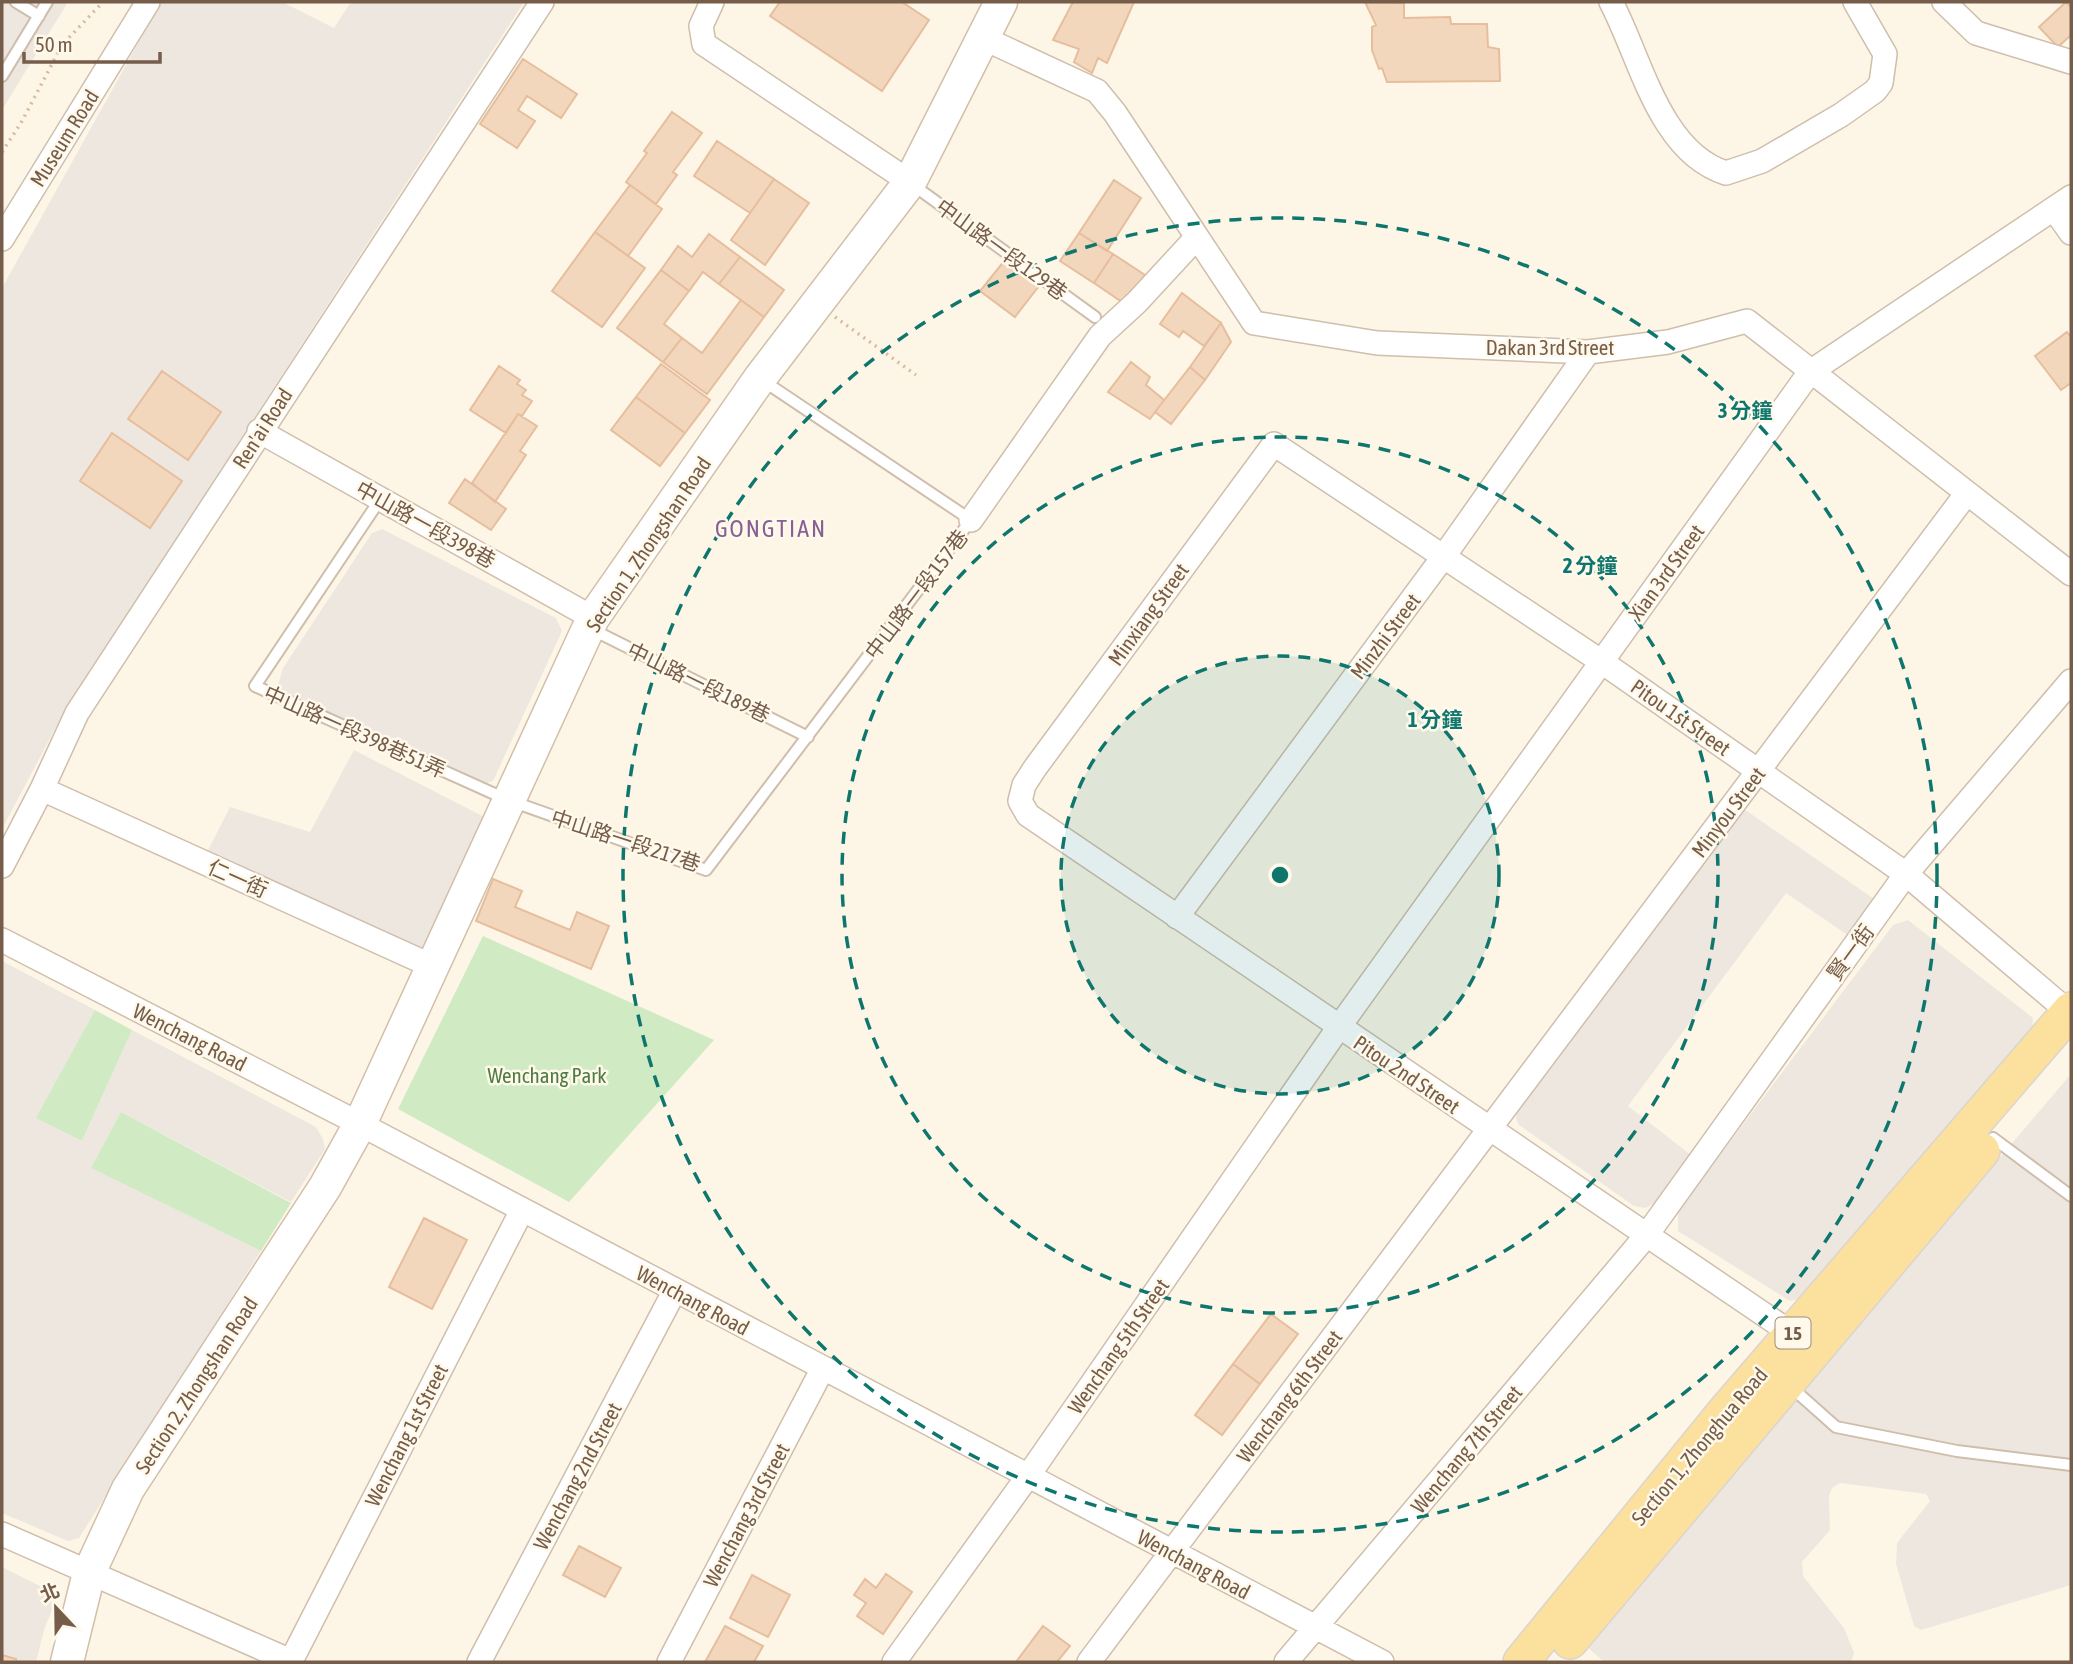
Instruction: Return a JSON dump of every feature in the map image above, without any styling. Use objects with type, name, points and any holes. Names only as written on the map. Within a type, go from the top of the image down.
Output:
[{"type":"main road","name":"Section 1, Zhongshan Road","points":[[360,1124],[591,623],[760,378],[910,182],[1001,2]]},
{"type":"main road","name":"Section 1, Zhonghua Road","points":[[1521,1662],[1724,1413],[1804,1341],[1993,1138],[2071,1020]]},
{"type":"main road","name":"Section 1, Zhonghua Road","points":[[1552,1662],[1786,1383],[1804,1341],[2071,1020]]},
{"type":"main road","name":"Section 2, Zhongshan Road","points":[[67,1662],[89,1573],[128,1489],[325,1187],[360,1124]]},
{"type":"street","name":"Museum Road","points":[[2,239],[148,2]]},
{"type":"street","name":"Ren'ai Road","points":[[2,866],[77,713],[541,2]]},
{"type":"street","points":[[712,2],[701,26],[704,44],[910,182]]},
{"type":"street","points":[[1611,2],[1660,113],[1683,144],[1704,162],[1726,173],[1762,161],[1875,92],[1881,83],[1885,54],[1855,2]]},
{"type":"street","points":[[1944,2],[1976,33],[2071,62]]},
{"type":"street","name":"Dakan 3rd Street","points":[[983,38],[1097,92],[1115,113],[1254,323],[1377,343],[1588,352],[1668,342],[1747,321],[2071,574]]},
{"type":"street","points":[[2063,203],[2071,233]]},
{"type":"street","name":"Xian 3rd Street","points":[[1339,1027],[1810,372],[2063,203]]},
{"type":"street","points":[[971,520],[1100,337],[1137,302],[1197,237]]},
{"type":"street","name":"Minzhi Street","points":[[1177,917],[1444,556],[1588,352]]},
{"type":"street","name":"中山路一段398巷","points":[[259,431],[381,499],[591,623]]},
{"type":"street","name":"Pitou 1st Street","points":[[1274,444],[1602,662],[1906,874],[2071,1020]]},
{"type":"street","name":"Minxiang Street","points":[[1024,785],[1274,444]]},
{"type":"street","name":"Minyou Street","points":[[1490,1131],[1967,493]]},
{"type":"street","name":"賢一街","points":[[1646,1236],[1906,874],[2071,681]]},
{"type":"street","name":"Pitou 2nd Street","points":[[1024,785],[1020,801],[1028,814],[1490,1131],[1804,1341]]},
{"type":"street","name":"仁一街","points":[[42,789],[434,967]]},
{"type":"street","name":"Wenchang Road","points":[[2,940],[360,1124],[1381,1662]]},
{"type":"street","name":"Wenchang 5th Street","points":[[894,1662],[1028,1476],[1339,1027]]},
{"type":"street","name":"Wenchang 6th Street","points":[[1089,1662],[1490,1131]]},
{"type":"street","name":"Wenchang 1st Street","points":[[292,1662],[522,1210]]},
{"type":"street","name":"Wenchang 7th Street","points":[[1286,1662],[1646,1236]]},
{"type":"street","name":"Wenchang 2nd Street","points":[[479,1662],[675,1290]]},
{"type":"street","name":"Wenchang 3rd Street","points":[[669,1662],[823,1368]]},
{"type":"street","points":[[2,1534],[292,1662]]},
{"type":"lane","points":[[16,2],[39,16]]},
{"type":"lane","points":[[2,75],[47,2]]},
{"type":"lane","name":"中山路一段129巷","points":[[910,182],[1095,317]]},
{"type":"lane","name":"中山路一段157巷","points":[[760,378],[971,520],[808,737]]},
{"type":"lane","name":"中山路一段398巷51弄","points":[[381,499],[255,686],[508,800]]},
{"type":"lane","name":"中山路一段189巷","points":[[591,623],[808,737]]},
{"type":"lane","name":"中山路一段217巷","points":[[508,800],[706,870],[808,737]]},
{"type":"lane","points":[[1993,1138],[2071,1196]]},
{"type":"lane","points":[[1786,1383],[1836,1427],[1957,1451],[2071,1465]]},
{"type":"path","points":[[2,152],[21,123],[62,45],[103,2]]},
{"type":"path","points":[[818,304],[916,375]]},
{"type":"shaded area","points":[[2,2],[68,2],[2,110]]},
{"type":"shaded area","points":[[161,2],[282,2],[334,28],[351,2],[524,2],[66,708],[2,829],[2,288]]},
{"type":"shaded area","points":[[382,529],[556,618],[562,631],[493,781],[484,784],[280,693],[278,685],[283,668],[372,533]]},
{"type":"shaded area","points":[[354,750],[490,820],[425,946],[412,951],[203,860],[230,807],[310,832]]},
{"type":"shaded area","points":[[1744,809],[1877,901],[1852,938],[1786,893],[1628,1106],[1691,1155],[1657,1202],[1645,1208],[1634,1206],[1519,1125],[1516,1119],[1517,1110]]},
{"type":"shaded area","points":[[1908,920],[2033,1018],[2032,1032],[1808,1297],[1790,1301],[1678,1231],[1678,1211],[1893,925]]},
{"type":"shaded area","points":[[2,961],[95,1010],[37,1118],[82,1141],[132,1030],[316,1127],[325,1149],[291,1202],[121,1112],[92,1168],[261,1251],[79,1538],[68,1541],[2,1513]]},
{"type":"shaded area","points":[[2071,1074],[2071,1585],[1921,1630],[1914,1626],[1896,1564],[1897,1543],[1930,1501],[1926,1494],[1840,1483],[1832,1488],[1829,1496],[1830,1530],[1802,1562],[1803,1576],[1844,1628],[1854,1653],[1851,1662],[1604,1662],[1585,1645]]},
{"type":"shaded area","points":[[2,1567],[58,1595],[44,1630],[36,1662],[2,1662]]},
{"type":"green space","name":"Wenchang Park","points":[[483,936],[714,1040],[569,1202],[398,1109]]},
{"type":"green space","points":[[95,1010],[132,1030],[82,1141],[36,1118]]},
{"type":"green space","points":[[121,1112],[291,1203],[261,1251],[91,1168]]},
{"type":"building","points":[[780,2],[902,2],[929,20],[882,91],[770,16]]},
{"type":"building","points":[[1073,2],[1134,2],[1107,63],[1098,58],[1092,73],[1074,62],[1079,49],[1053,40]]},
{"type":"building","points":[[1365,2],[1404,3],[1404,18],[1450,17],[1451,24],[1487,24],[1488,47],[1499,49],[1500,81],[1387,82],[1372,50],[1372,27],[1376,25]]},
{"type":"building","points":[[2066,2],[2071,5],[2071,35],[2058,47],[2039,27]]},
{"type":"building","points":[[523,59],[577,94],[561,118],[527,96],[518,110],[535,121],[517,148],[480,124]]},
{"type":"building","points":[[672,112],[702,133],[673,172],[677,175],[656,204],[626,182]]},
{"type":"building","points":[[717,141],[774,179],[750,213],[694,176]]},
{"type":"building","points":[[774,179],[809,203],[765,265],[731,240]]},
{"type":"building","points":[[1114,180],[1141,198],[1107,251],[1079,233]]},
{"type":"building","points":[[630,185],[662,209],[628,256],[595,232]]},
{"type":"building","points":[[595,232],[645,268],[602,327],[552,291]]},
{"type":"building","points":[[1079,233],[1113,254],[1094,283],[1060,261]]},
{"type":"building","points":[[709,234],[740,257],[719,284],[703,272],[689,291],[661,270],[678,246],[692,257]]},
{"type":"building","points":[[1113,254],[1145,275],[1125,304],[1094,283]]},
{"type":"building","points":[[740,257],[784,290],[764,317],[719,284]]},
{"type":"building","points":[[1005,260],[1039,286],[1015,317],[980,291]]},
{"type":"building","points":[[661,270],[689,291],[664,324],[682,338],[663,362],[617,328]]},
{"type":"building","points":[[1182,293],[1221,323],[1204,346],[1183,331],[1179,337],[1160,324]]},
{"type":"building","points":[[741,300],[764,317],[707,394],[663,362],[682,338],[702,353]]},
{"type":"building","points":[[1221,323],[1231,342],[1205,380],[1190,367]]},
{"type":"building","points":[[2067,332],[2071,337],[2071,383],[2061,390],[2035,356]]},
{"type":"building","points":[[1131,362],[1150,377],[1146,385],[1164,400],[1150,419],[1108,392]]},
{"type":"building","points":[[661,364],[710,400],[685,433],[636,397]]},
{"type":"building","points":[[499,366],[520,380],[517,384],[526,390],[522,395],[532,401],[522,416],[518,414],[506,433],[470,410]]},
{"type":"building","points":[[1190,367],[1205,380],[1171,424],[1155,412]]},
{"type":"building","points":[[162,371],[221,412],[188,460],[128,419]]},
{"type":"building","points":[[636,397],[685,433],[660,466],[611,430]]},
{"type":"building","points":[[518,414],[537,426],[520,451],[526,455],[495,502],[472,483]]},
{"type":"building","points":[[112,433],[182,481],[150,528],[80,481]]},
{"type":"building","points":[[465,479],[506,509],[491,530],[449,503]]},
{"type":"building","points":[[493,879],[522,891],[515,907],[570,930],[577,912],[609,926],[591,969],[476,921]]},
{"type":"building","points":[[424,1218],[467,1240],[432,1309],[389,1287]]},
{"type":"building","points":[[1271,1314],[1298,1334],[1260,1384],[1233,1364]]},
{"type":"building","points":[[1233,1364],[1260,1384],[1222,1435],[1195,1415]]},
{"type":"building","points":[[579,1546],[621,1568],[605,1597],[563,1575]]},
{"type":"building","points":[[886,1574],[912,1592],[883,1634],[857,1616],[866,1603],[854,1595],[865,1579],[876,1588]]},
{"type":"building","points":[[752,1575],[790,1595],[768,1637],[730,1618]]},
{"type":"building","points":[[725,1626],[763,1646],[754,1662],[705,1662]]},
{"type":"building","points":[[1043,1626],[1070,1646],[1057,1662],[1016,1662]]},
{"type":"building","points":[[2,1655],[16,1659],[16,1662],[2,1662]]},
{"type":"district","name":"GONGTIAN","points":[[771,528]]}]
